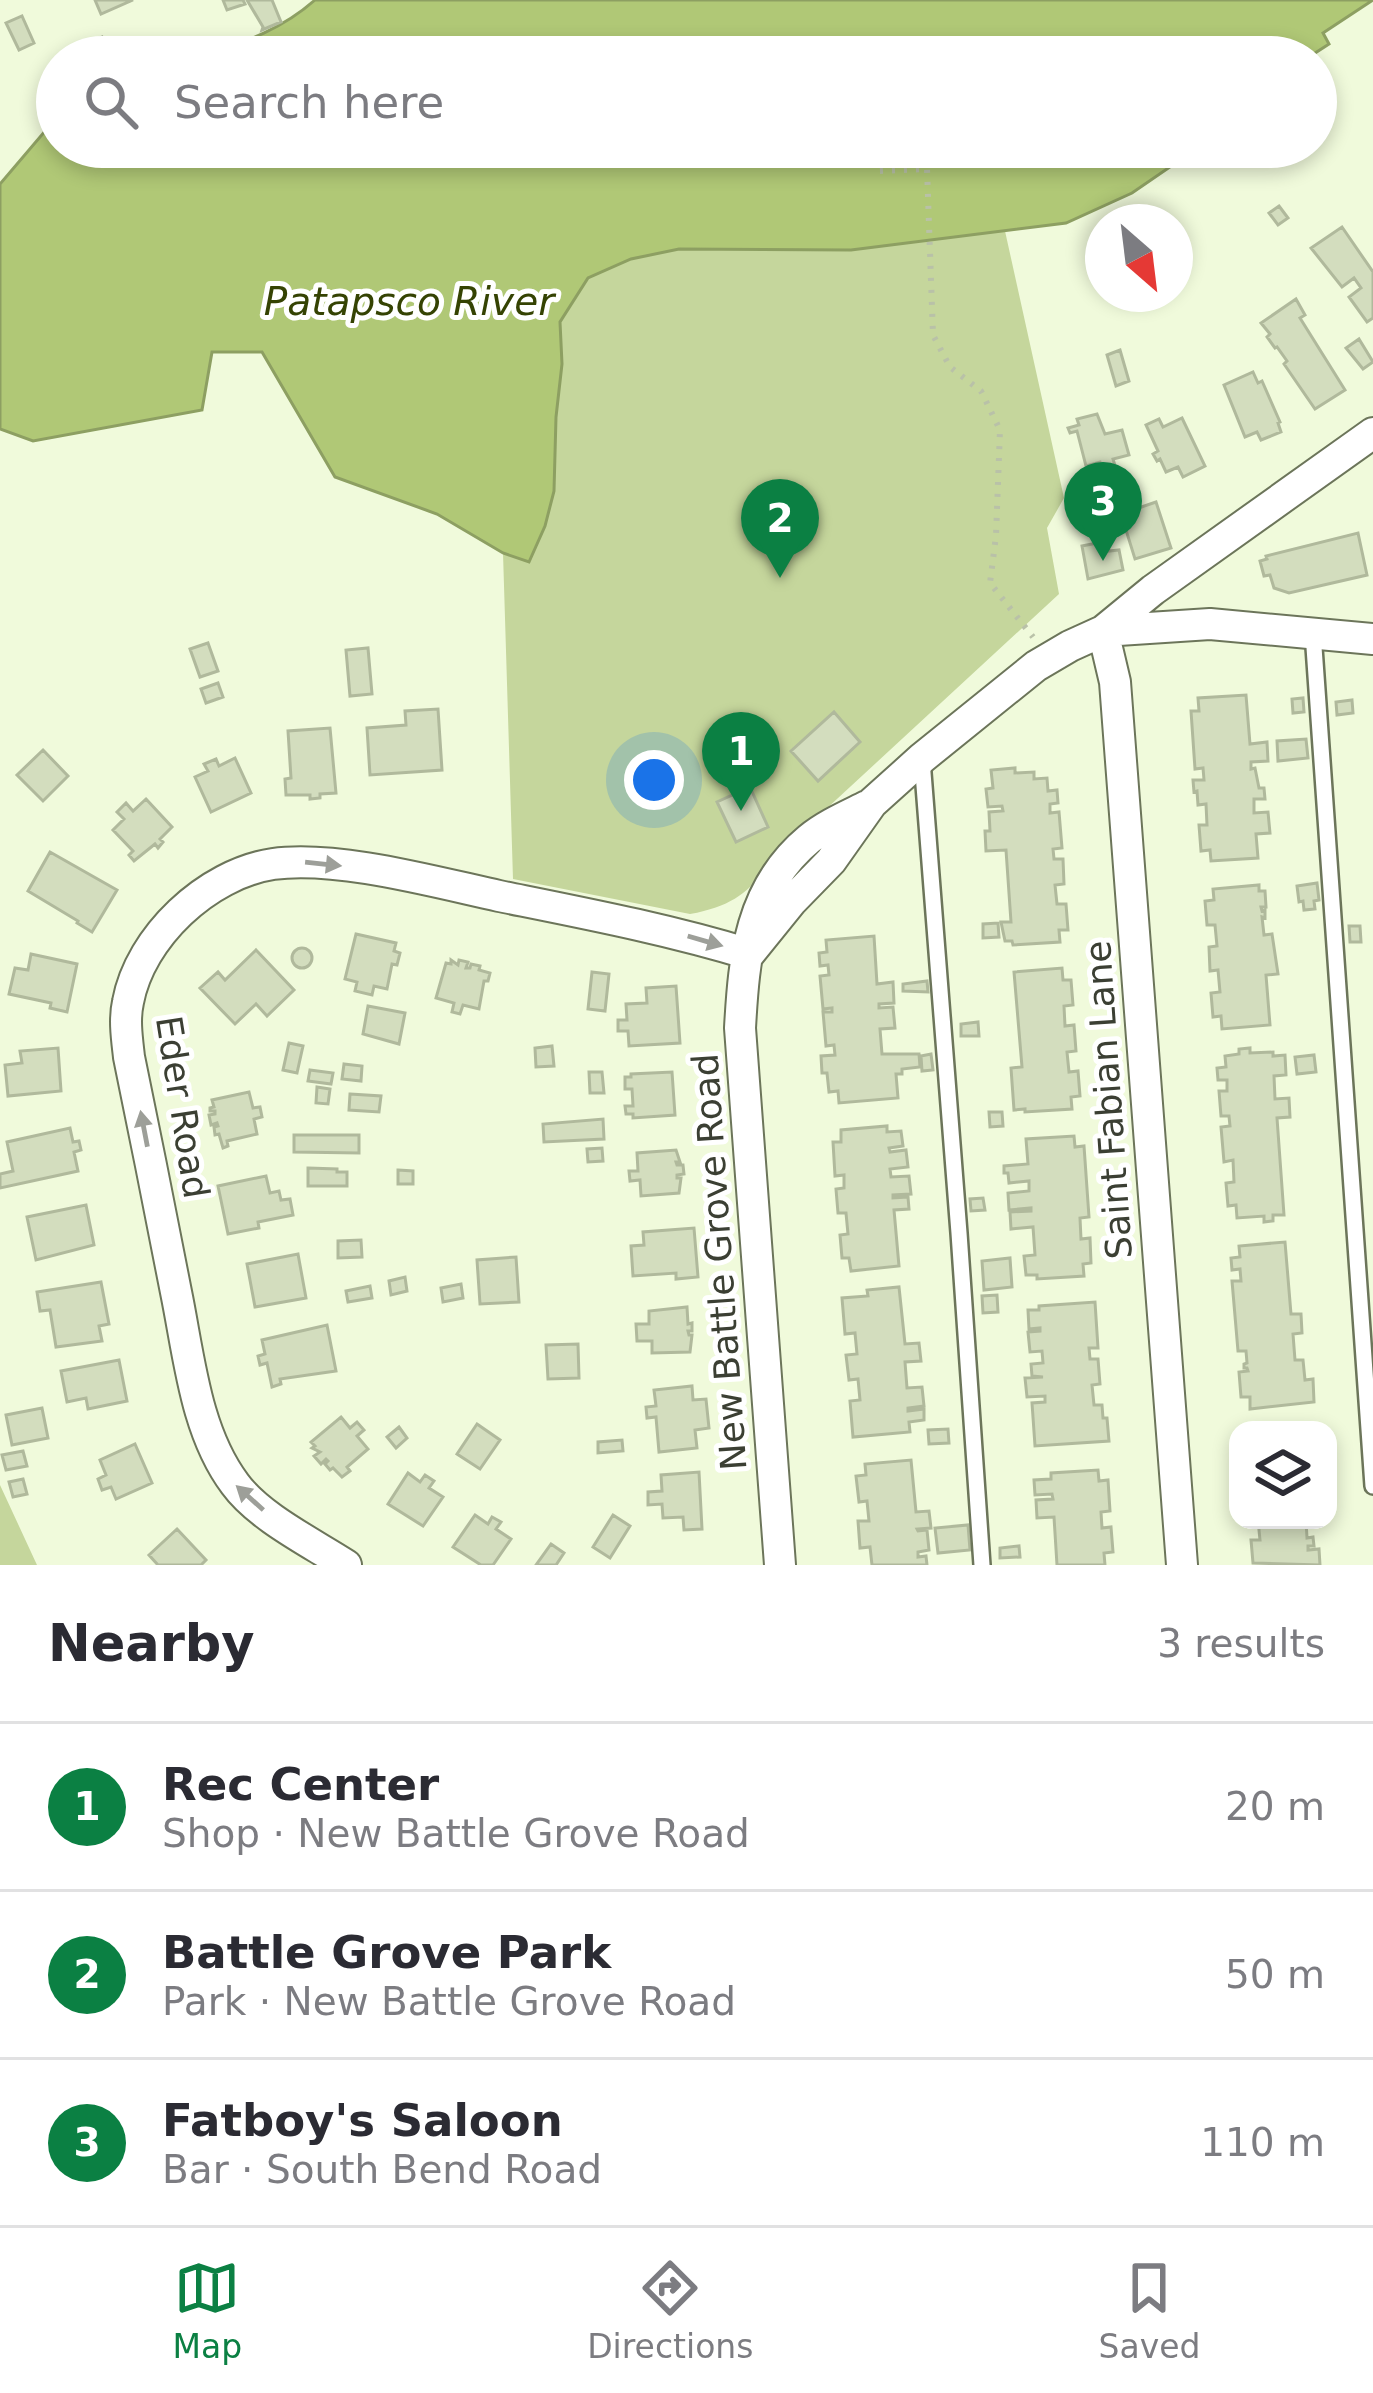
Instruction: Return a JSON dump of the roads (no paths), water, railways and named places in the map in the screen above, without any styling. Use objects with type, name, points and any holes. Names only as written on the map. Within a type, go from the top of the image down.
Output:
[{"type":"street","points":[[749,954],[831,861],[872,803],[922,758],[1050,658],[1103,631],[1373,433]]},
{"type":"street","points":[[1103,631],[1210,624],[1373,639]]},
{"type":"street","name":"Saint Fabian Lane","points":[[1103,631],[1115,682],[1182,1565]]},
{"type":"street","name":"Eder Road","points":[[346,1565],[247,1497],[223,1466],[207,1431],[128,1042],[128,1003],[136,974],[152,948],[176,916],[203,892],[269,865],[306,862],[434,881],[697,938],[749,954]]},
{"type":"street","name":"New Battle Grove Road","points":[[749,954],[740,1028],[781,1565]]},
{"type":"lane","points":[[1313,633],[1373,1486]]},
{"type":"lane","points":[[922,758],[982,1565]]},
{"type":"water","points":[[315,0],[1373,0],[1325,36],[257,36]]},
{"type":"water","name":"Patapsco River","points":[[36,142],[36,168],[1168,168],[1108,204],[1085,204],[1085,214],[1066,223],[851,250],[679,249],[631,259],[588,278],[560,322],[554,491],[529,562],[503,553],[437,514],[335,477],[262,352],[212,352],[202,410],[33,441],[0,429],[0,184]]},
{"type":"place","name":"Fatboy's Saloon","points":[[1103,561]]},
{"type":"place","name":"Battle Grove Park","points":[[780,578]]},
{"type":"place","name":"Rec Center","points":[[741,811]]}]
